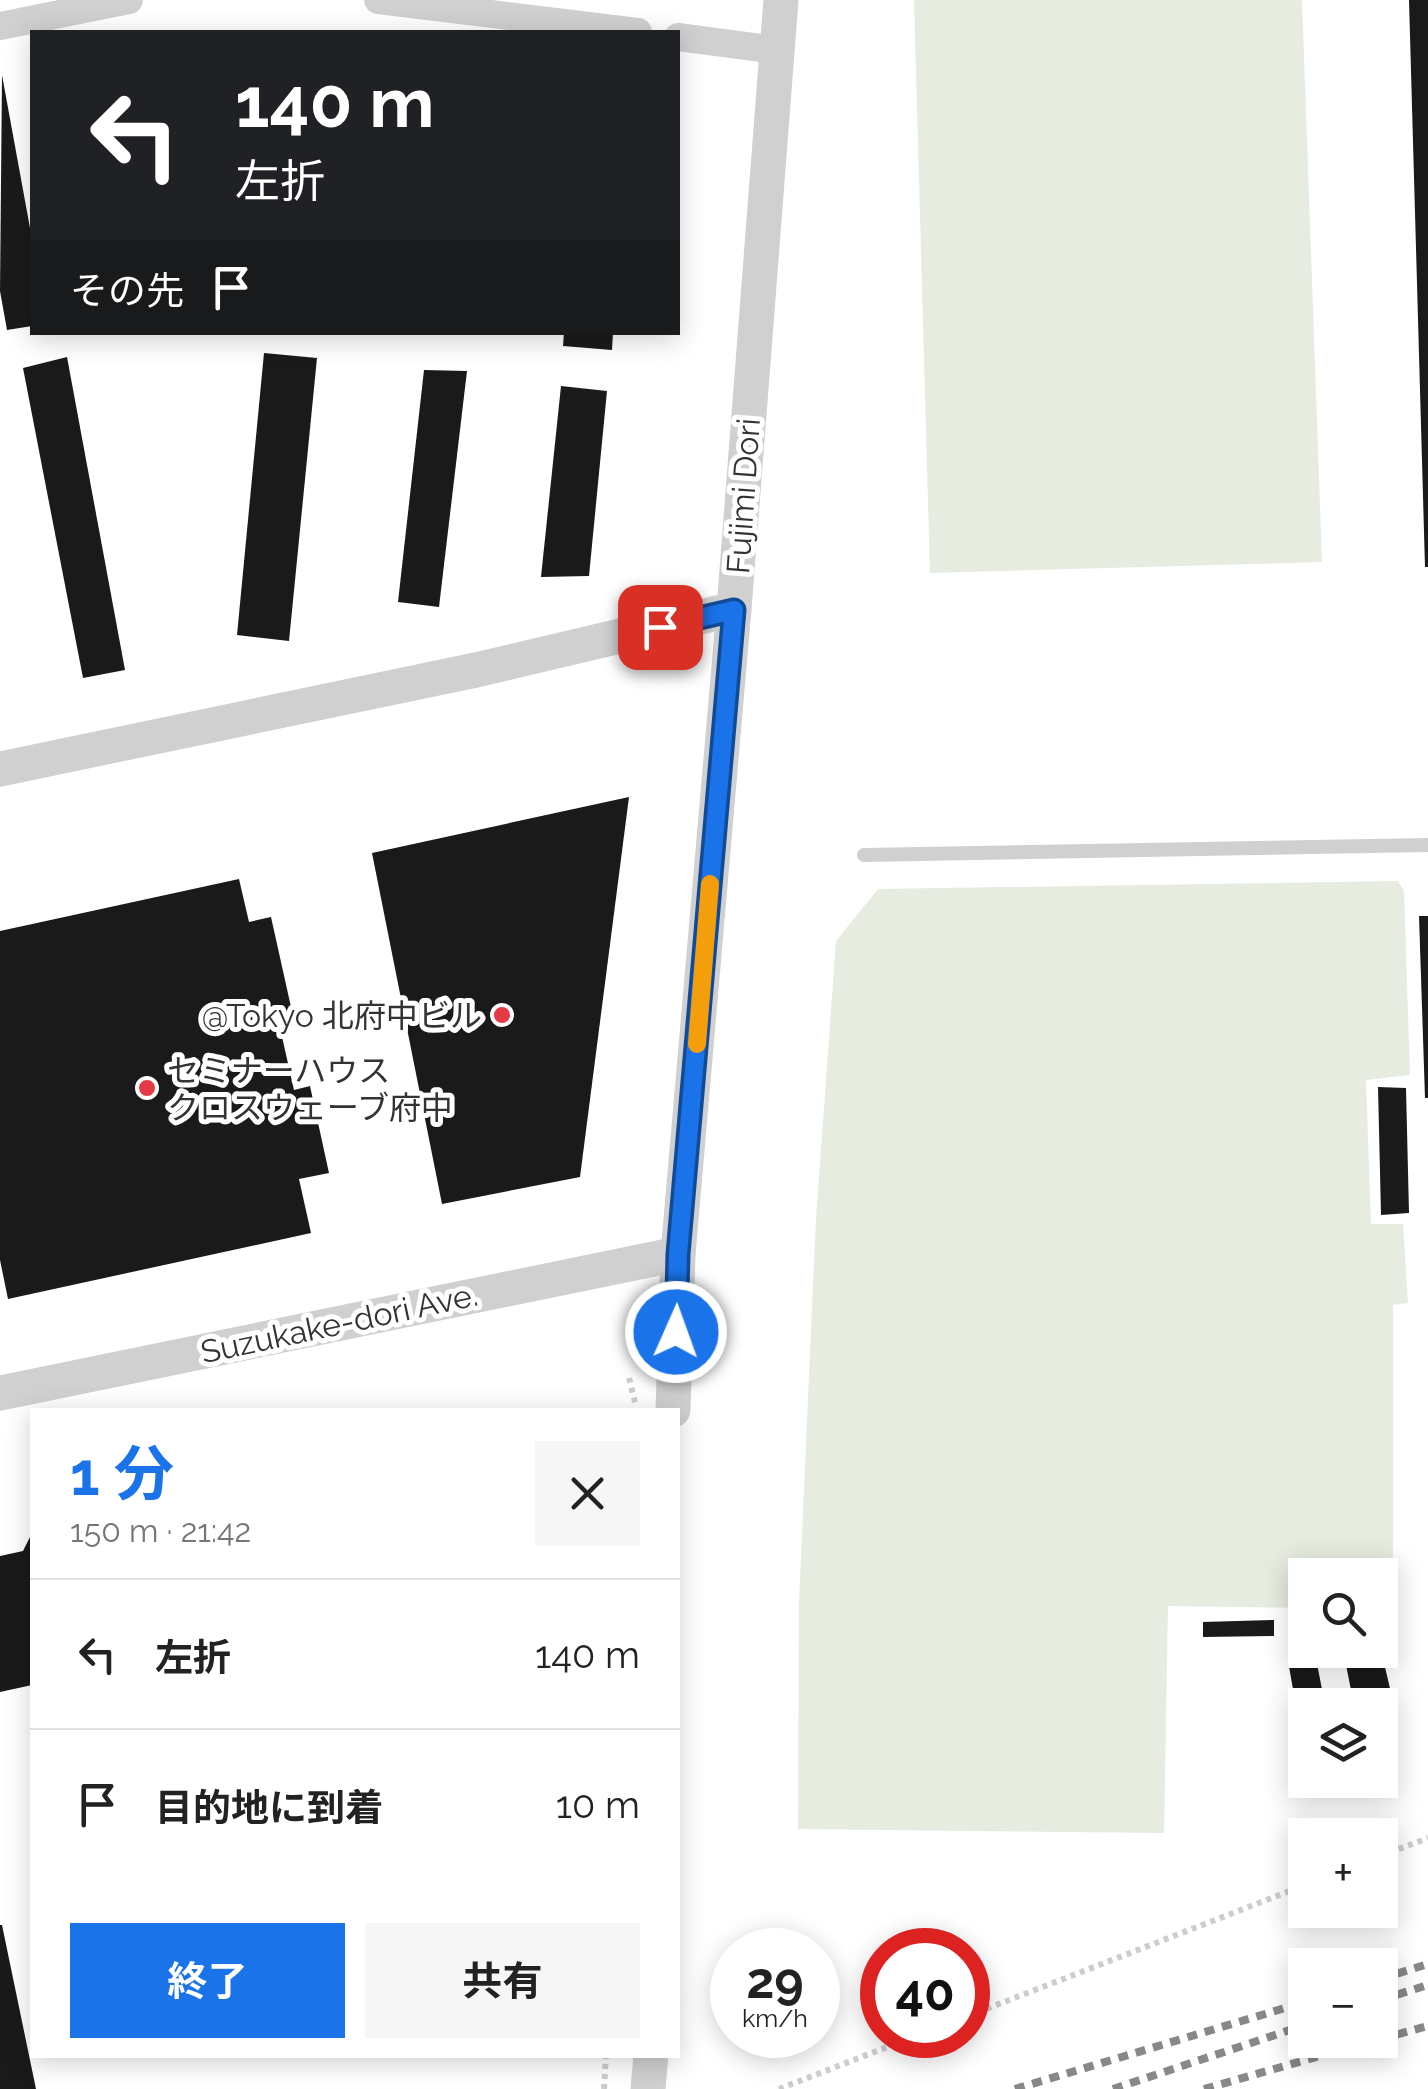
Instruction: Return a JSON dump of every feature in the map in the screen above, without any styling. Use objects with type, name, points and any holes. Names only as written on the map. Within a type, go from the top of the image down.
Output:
[{"type":"street","points":[[0,26],[129,0]]},
{"type":"street","points":[[378,0],[622,30]]},
{"type":"street","name":"Fujimi Dori","points":[[673,1408],[678,1254],[734,610],[781,0]]},
{"type":"street","points":[[680,38],[776,50]]},
{"type":"street","points":[[0,769],[476,670],[734,610]]},
{"type":"street","name":"Suzukake-dori Ave.","points":[[0,1393],[678,1254]]},
{"type":"street","points":[[648,2089],[651,2058]]},
{"type":"lane","points":[[864,855],[1428,845]]},
{"type":"path","points":[[1398,1849],[1428,1838]]},
{"type":"path","points":[[990,2008],[1288,1893]]},
{"type":"path","points":[[604,2089],[606,2058]]},
{"type":"path","points":[[779,2089],[860,2058]]},
{"type":"shaded area","points":[[914,0],[1302,0],[1322,562],[930,573]]},
{"type":"shaded area","points":[[1398,881],[1404,891],[1410,1075],[1366,1080],[1371,1224],[1403,1224],[1408,1303],[1393,1305],[1393,1558],[1288,1558],[1288,1608],[1168,1606],[1164,1833],[798,1829],[799,1602],[816,1218],[836,941],[878,889]]},
{"type":"building","points":[[1409,0],[1428,0],[1428,567],[1425,567]]},
{"type":"building","points":[[2,75],[30,228],[30,326],[7,330],[0,291]]},
{"type":"building","points":[[564,335],[613,335],[612,350],[563,346]]},
{"type":"building","points":[[264,353],[317,358],[289,641],[237,635]]},
{"type":"building","points":[[67,357],[125,670],[83,678],[23,368]]},
{"type":"building","points":[[424,370],[467,371],[439,607],[398,602]]},
{"type":"building","points":[[561,386],[607,391],[589,576],[541,577]]},
{"type":"building","name":"@Tokyo 北府中ビル","points":[[629,797],[580,1177],[442,1204],[372,853]]},
{"type":"building","name":"セミナーハウス クロスウェーブ府中","points":[[239,879],[249,922],[271,917],[293,1016],[278,1019],[294,1090],[310,1086],[329,1173],[299,1179],[311,1233],[8,1299],[0,1260],[0,931]]},
{"type":"building","points":[[1419,916],[1428,916],[1428,1098],[1425,1098]]},
{"type":"building","points":[[1378,1087],[1406,1088],[1409,1213],[1381,1215]]},
{"type":"building","points":[[30,1537],[30,1685],[0,1692],[0,1556],[23,1551]]},
{"type":"building","points":[[1274,1620],[1274,1636],[1203,1637],[1203,1622]]},
{"type":"building","points":[[1289,1668],[1318,1668],[1322,1688],[1293,1688]]},
{"type":"building","points":[[1347,1668],[1385,1668],[1390,1688],[1351,1688]]},
{"type":"building","points":[[2,1925],[36,2089],[0,2089]]},
{"type":"railway","points":[[1398,1973],[1428,1964]]},
{"type":"railway","points":[[1398,1994],[1428,1985]]},
{"type":"railway","points":[[1015,2089],[1288,2007]]},
{"type":"railway","points":[[1398,2034],[1428,2026]]},
{"type":"railway","points":[[1113,2089],[1288,2031]]},
{"type":"railway","points":[[1204,2089],[1313,2058]]},
{"type":"slow traffic","points":[[697,1044],[710,884]]},
{"type":"place","name":"@Tokyo 北府中ビル","points":[[502,1015]]},
{"type":"place","name":"セミナーハウス クロスウェーブ府中","points":[[147,1088]]},
{"type":"route","points":[[660,627],[734,610],[678,1254],[676,1332]]}]
